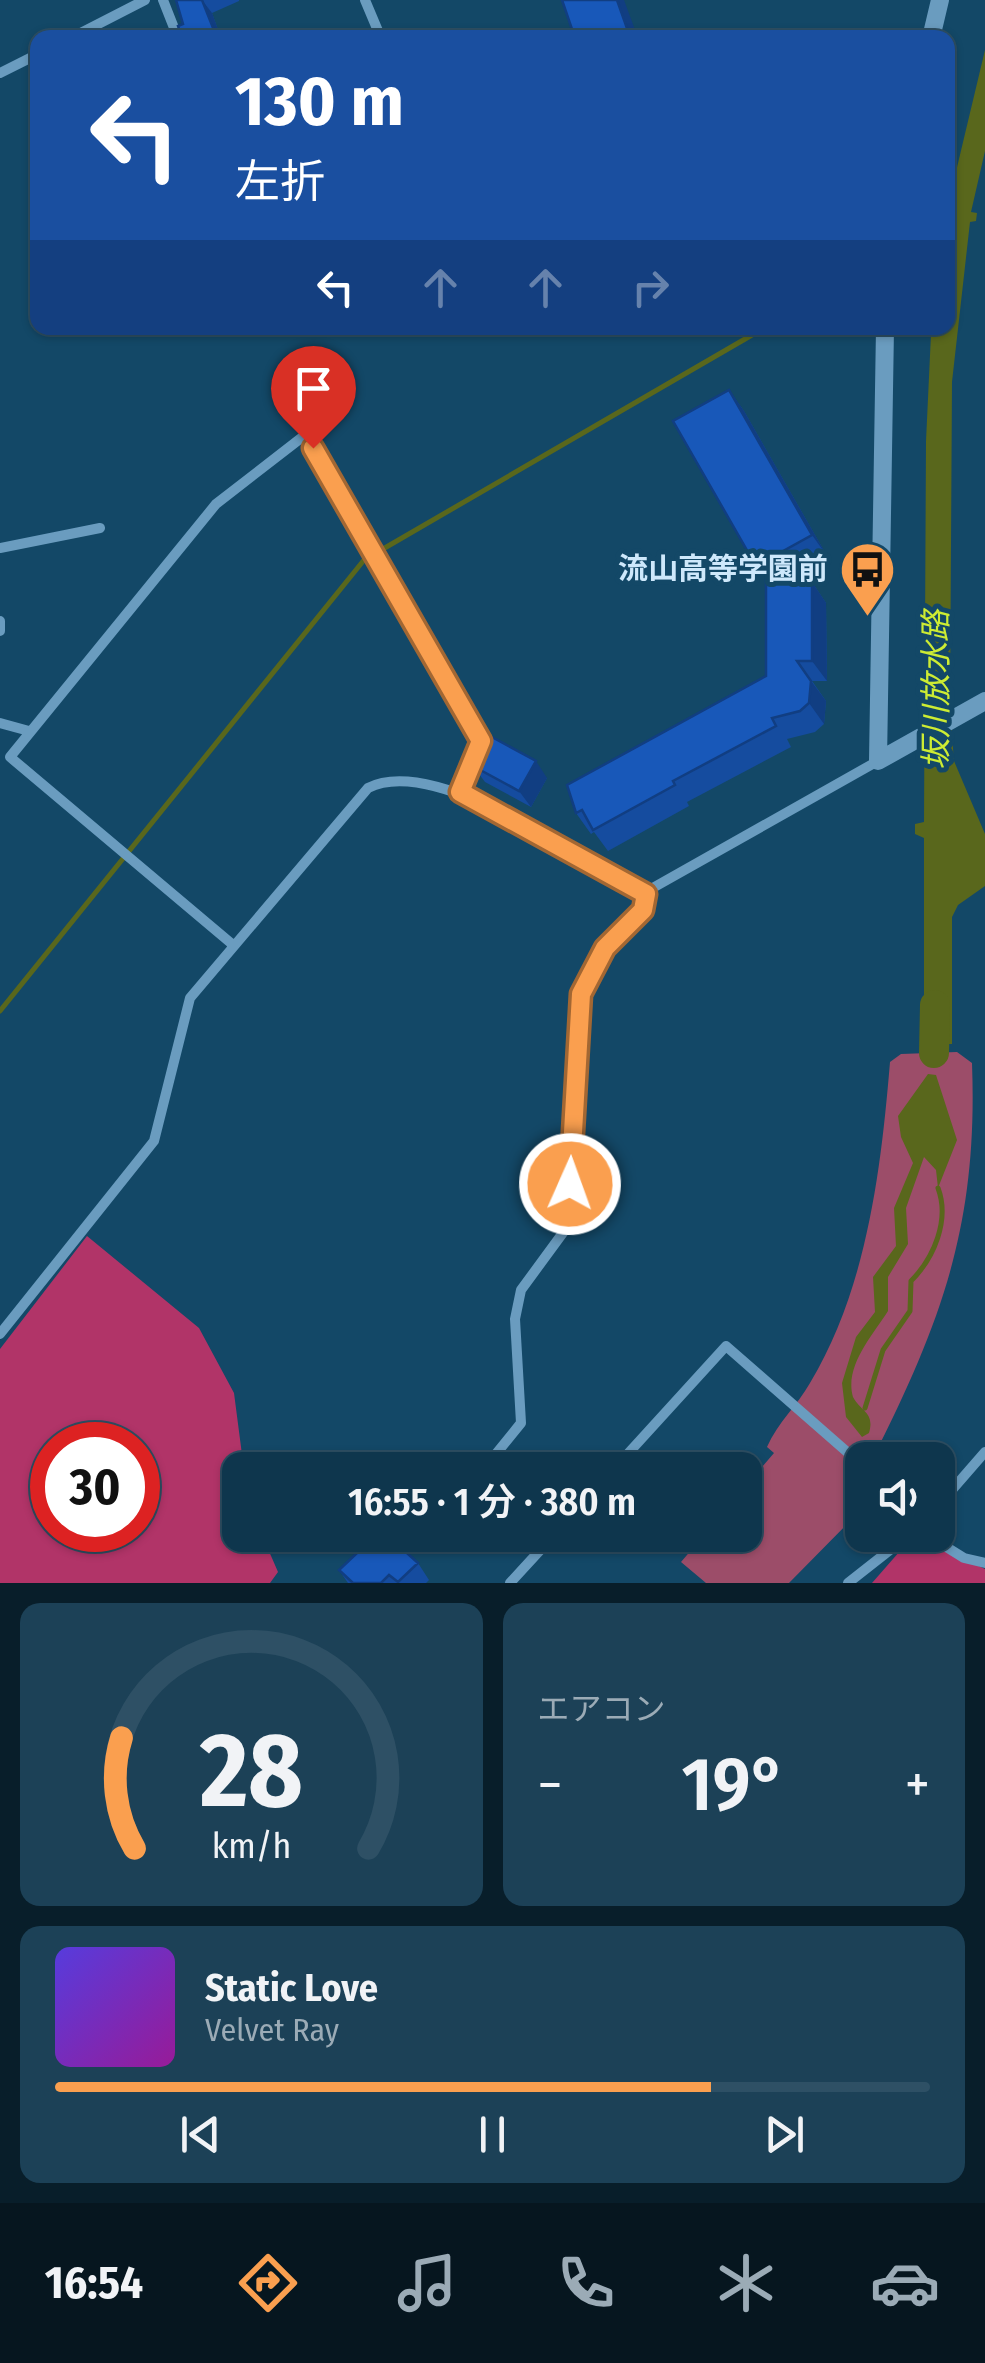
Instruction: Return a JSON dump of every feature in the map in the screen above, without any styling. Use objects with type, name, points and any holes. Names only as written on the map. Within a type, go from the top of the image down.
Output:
[{"type":"street","points":[[87,30],[145,0]]},
{"type":"street","points":[[163,0],[175,30]]},
{"type":"street","points":[[365,0],[377,30]]},
{"type":"street","points":[[933,30],[940,0]]},
{"type":"street","points":[[0,73],[30,58]]},
{"type":"street","points":[[883,758],[885,335]]},
{"type":"street","points":[[232,944],[10,757],[216,504],[305,435],[481,741],[460,792]]},
{"type":"street","points":[[0,548],[100,528]]},
{"type":"street","points":[[0,621],[0,631]]},
{"type":"street","points":[[498,1452],[522,1423],[515,1318],[521,1290],[576,1215],[568,1176],[581,994],[605,948],[643,910],[646,894],[982,702]]},
{"type":"street","points":[[0,723],[29,732]]},
{"type":"street","points":[[0,1334],[154,1141],[184,1013],[232,944],[368,788],[385,780],[405,778],[460,792],[646,894]]},
{"type":"street","points":[[629,1452],[726,1346],[845,1450]]},
{"type":"street","points":[[955,1486],[985,1452]]},
{"type":"street","points":[[510,1583],[538,1552]]},
{"type":"street","points":[[848,1583],[887,1552]]},
{"type":"street","points":[[954,1552],[985,1563]]},
{"type":"shaded area","points":[[957,1052],[972,1063],[969,1173],[962,1222],[936,1315],[881,1442],[845,1442],[845,1526],[789,1583],[706,1583],[681,1562],[690,1552],[762,1552],[762,1467],[774,1453],[767,1447],[810,1383],[845,1308],[876,1186],[890,1062],[901,1054]]},
{"type":"shaded area","points":[[87,1236],[199,1328],[234,1393],[242,1452],[222,1452],[222,1552],[269,1552],[278,1572],[270,1583],[0,1583],[0,1349]]},
{"type":"shaded area","points":[[899,1552],[950,1552],[985,1569],[985,1583],[872,1583]]},
{"type":"water","points":[[985,50],[985,151],[971,212],[977,213],[976,221],[970,222],[952,382],[950,711],[954,761],[985,834],[985,886],[958,905],[952,917],[952,1044],[924,1045],[924,838],[915,834],[915,824],[924,822],[926,441],[931,335],[955,335],[955,176]]},
{"type":"water","points":[[928,1074],[936,1075],[957,1140],[938,1188],[936,1170],[924,1157],[906,1208],[908,1244],[888,1277],[888,1311],[856,1362],[851,1385],[853,1397],[870,1421],[869,1433],[862,1437],[846,1417],[842,1383],[856,1337],[875,1312],[873,1277],[896,1246],[894,1208],[913,1163],[901,1137],[898,1116]]},
{"type":"building","points":[[176,0],[202,0],[214,30],[179,30],[178,26],[183,24]]},
{"type":"building","points":[[562,0],[617,0],[628,30],[572,30]]},
{"type":"building","points":[[729,390],[812,535],[756,566],[673,421]]},
{"type":"building","points":[[766,574],[796,574],[796,583],[812,582],[812,661],[797,661],[811,681],[809,703],[800,711],[772,718],[776,726],[673,781],[675,785],[593,830],[582,810],[576,813],[567,785],[766,676]]},
{"type":"building","points":[[490,736],[536,761],[519,791],[473,766]]},
{"type":"building","points":[[358,1552],[406,1552],[418,1563],[398,1582],[389,1575],[381,1583],[353,1583],[339,1570]]},
{"type":"waterway","points":[[0,1011],[364,560],[752,335]]},
{"type":"waterway","name":"坂川放水路","points":[[934,1053],[935,1005]]},
{"type":"waterway","points":[[865,1408],[883,1350],[910,1311],[911,1281],[938,1238],[942,1213],[938,1188]]},
{"type":"place","name":"流山高等学園前","points":[[867,618]]},
{"type":"route","points":[[313,448],[481,741],[460,792],[646,894],[643,910],[605,948],[581,994],[570,1184]]}]
